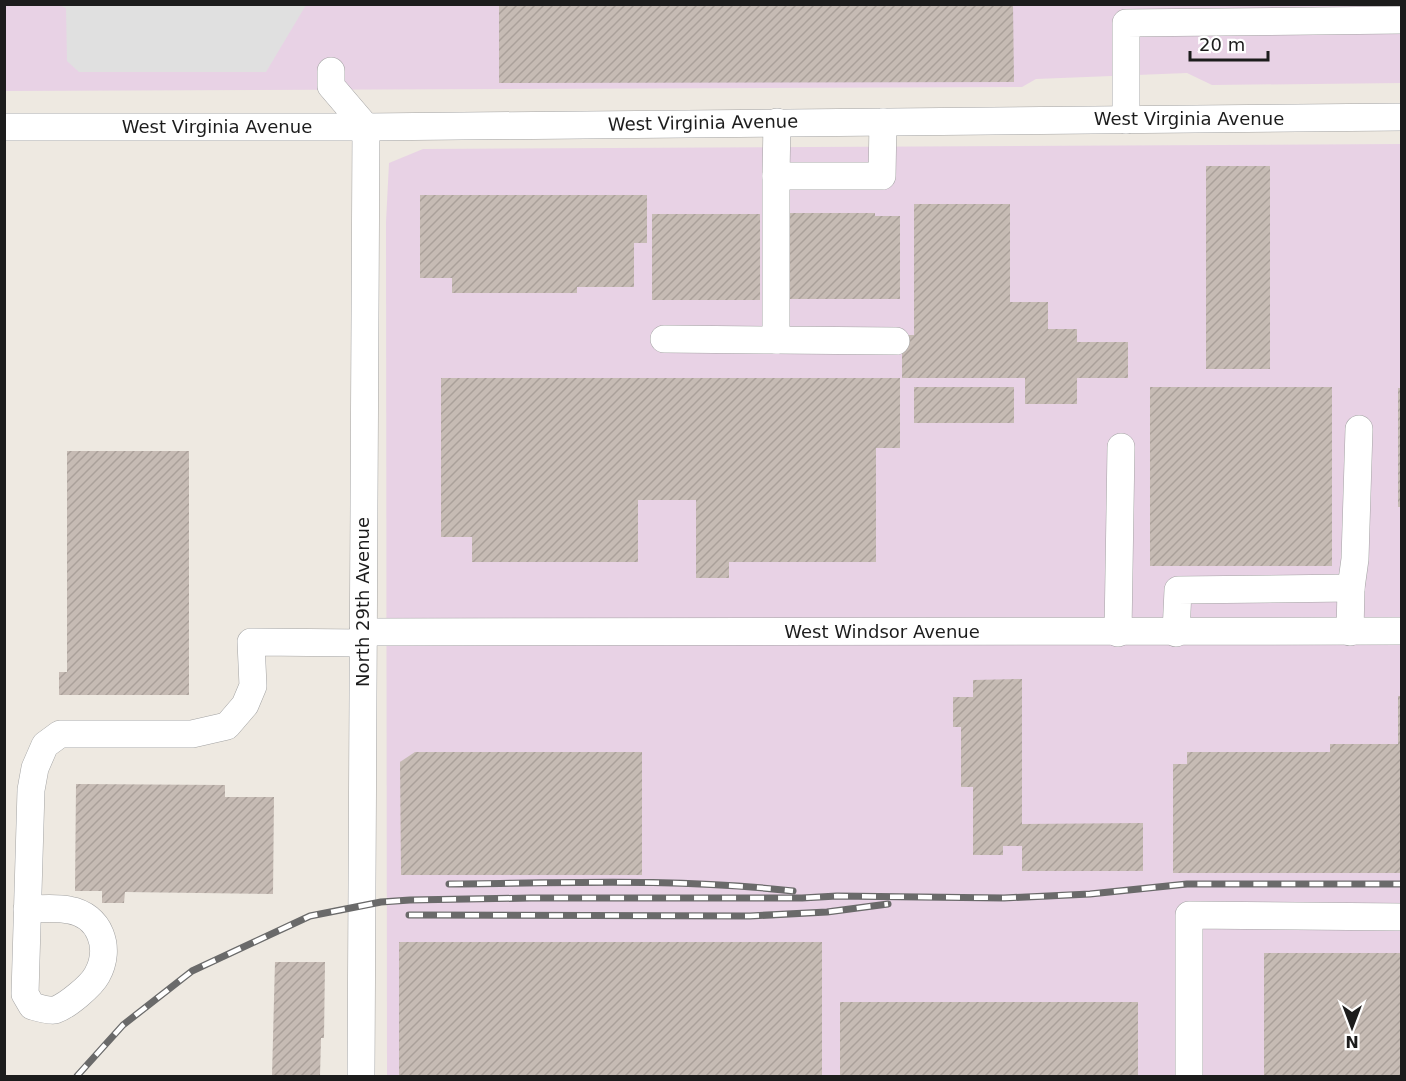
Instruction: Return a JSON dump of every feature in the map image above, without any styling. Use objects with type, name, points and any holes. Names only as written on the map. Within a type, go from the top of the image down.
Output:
[{"type":"street","points":[[1126,120],[1126,23],[1401,20]]},
{"type":"street","points":[[331,71],[331,86],[366,127]]},
{"type":"street","name":"West Virginia Avenue","points":[[4,127],[366,127],[1401,117]]},
{"type":"street","points":[[776,340],[777,122]]},
{"type":"street","points":[[776,176],[882,176],[883,122]]},
{"type":"street","name":"North 29th Avenue","points":[[361,1077],[366,127]]},
{"type":"street","points":[[664,339],[896,341]]},
{"type":"street","points":[[1350,632],[1359,429]]},
{"type":"street","points":[[1118,633],[1121,447]]},
{"type":"street","points":[[1176,633],[1178,590],[1351,588]]},
{"type":"street","name":"West Windsor Avenue","points":[[27,909],[31,790],[35,768],[45,745],[60,734],[192,734],[227,726],[245,705],[253,686],[251,642],[363,638],[1401,631]]},
{"type":"street","points":[[1189,1077],[1189,915],[1401,917]]},
{"type":"shaded area","points":[[4,5],[1401,5],[1401,83],[1212,85],[1187,73],[1036,79],[1022,87],[5,91]]},
{"type":"shaded area","points":[[59,5],[306,5],[266,72],[79,72],[67,61],[66,8]]},
{"type":"shaded area","points":[[1401,144],[1401,1076],[387,1076],[386,222],[389,163],[423,149]]},
{"type":"building","points":[[499,4],[1013,4],[1014,82],[499,83]]},
{"type":"building","points":[[1206,166],[1270,166],[1270,369],[1206,369]]},
{"type":"building","points":[[420,195],[647,195],[647,243],[634,243],[634,287],[577,287],[577,293],[452,293],[452,278],[420,278]]},
{"type":"building","points":[[914,204],[1010,204],[1010,302],[1048,302],[1048,329],[1077,329],[1077,342],[1128,342],[1128,378],[1077,378],[1077,404],[1025,404],[1025,378],[902,378],[902,335],[914,335]]},
{"type":"building","points":[[787,213],[875,213],[875,216],[900,216],[900,299],[787,299]]},
{"type":"building","points":[[652,214],[760,214],[760,300],[652,300]]},
{"type":"building","points":[[441,378],[900,378],[900,448],[876,448],[876,562],[729,562],[729,578],[696,578],[696,500],[638,500],[638,562],[472,562],[472,537],[441,537]]},
{"type":"building","points":[[914,387],[1014,387],[1014,423],[914,423]]},
{"type":"building","points":[[1150,387],[1332,387],[1332,566],[1150,566]]},
{"type":"building","points":[[1398,388],[1402,388],[1402,507],[1398,507]]},
{"type":"building","points":[[67,451],[189,451],[189,695],[59,695],[59,672],[67,672]]},
{"type":"building","points":[[1022,679],[1022,824],[1143,823],[1143,871],[1022,871],[1022,846],[1003,846],[1003,855],[973,855],[973,787],[961,787],[961,727],[953,727],[953,697],[973,697],[973,680]]},
{"type":"building","points":[[1398,696],[1402,696],[1402,873],[1173,873],[1173,764],[1187,764],[1187,752],[1330,752],[1330,744],[1398,744]]},
{"type":"building","points":[[415,752],[642,752],[642,875],[401,875],[400,762]]},
{"type":"building","points":[[76,784],[225,785],[225,797],[274,797],[273,894],[125,892],[124,903],[102,903],[102,891],[75,891]]},
{"type":"building","points":[[399,942],[822,942],[822,1076],[399,1076]]},
{"type":"building","points":[[1264,953],[1402,953],[1402,1076],[1264,1076]]},
{"type":"building","points":[[275,962],[325,962],[324,1038],[321,1038],[320,1076],[272,1076]]},
{"type":"building","points":[[840,1002],[1138,1002],[1138,1076],[840,1076]]},
{"type":"railway","points":[[449,884],[664,883],[793,891]]},
{"type":"railway","points":[[77,1076],[123,1025],[192,971],[310,916],[381,902],[531,898],[837,896],[1004,898],[1090,894],[1187,884],[1402,884]]},
{"type":"railway","points":[[409,915],[750,916],[827,912],[888,904]]}]
